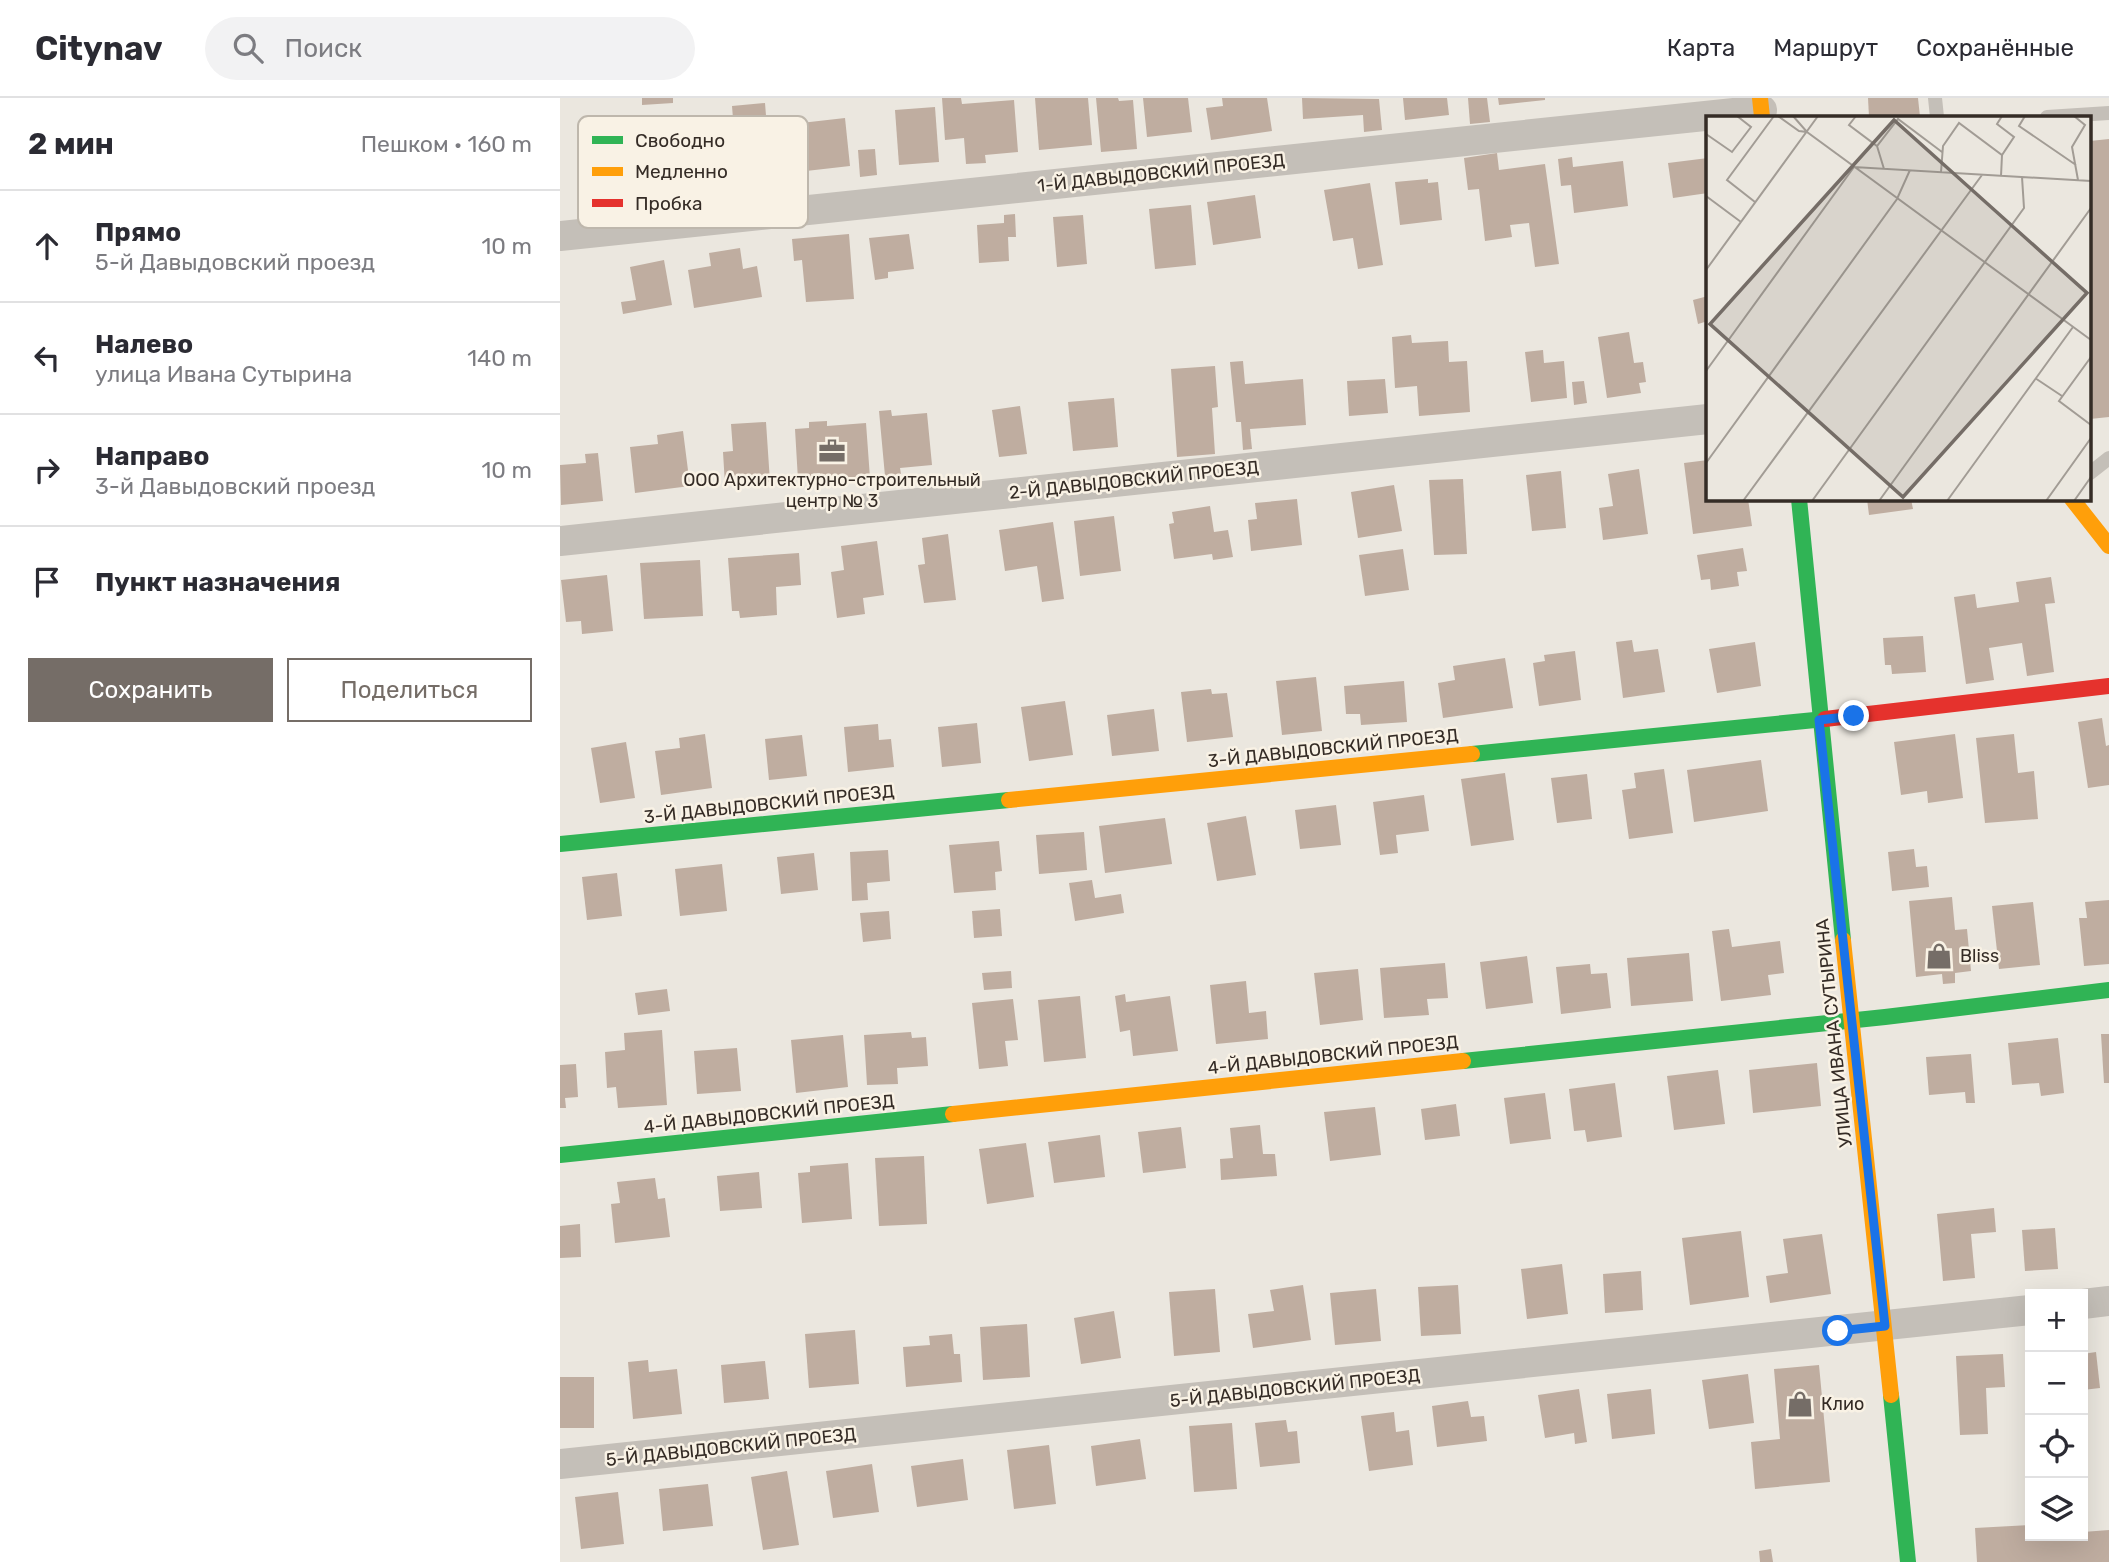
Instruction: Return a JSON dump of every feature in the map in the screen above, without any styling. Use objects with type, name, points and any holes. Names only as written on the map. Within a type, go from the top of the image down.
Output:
[{"type":"street","name":"1-Й ДАВЫДОВСКИЙ ПРОЕЗД","points":[[1715,116],[1763,111]]},
{"type":"street","name":"1-Й ДАВЫДОВСКИЙ ПРОЕЗД","points":[[808,210],[1706,117]]},
{"type":"street","name":"1-Й ДАВЫДОВСКИЙ ПРОЕЗД","points":[[560,236],[637,228]]},
{"type":"street","name":"2-Й ДАВЫДОВСКИЙ ПРОЕЗД","points":[[560,541],[1706,419]]},
{"type":"street","name":"УЛИЦА ИВАНА СУТЫРИНА","points":[[1799,500],[1819,720],[1908,1562]]},
{"type":"street","points":[[2073,500],[2109,546]]},
{"type":"street","name":"3-Й ДАВЫДОВСКИЙ ПРОЕЗД","points":[[560,844],[1819,720],[2109,686]]},
{"type":"street","name":"4-Й ДАВЫДОВСКИЙ ПРОЕЗД","points":[[560,1155],[1852,1020],[2109,990]]},
{"type":"street","points":[[2088,1303],[2109,1301]]},
{"type":"street","name":"5-Й ДАВЫДОВСКИЙ ПРОЕЗД","points":[[560,1464],[2025,1311]]},
{"type":"lane","points":[[1935,98],[1937,116]]},
{"type":"lane","points":[[2062,116],[2109,113]]},
{"type":"lane","points":[[2092,471],[2109,458]]},
{"type":"building","points":[[642,98],[673,98],[673,103],[642,105]]},
{"type":"building","points":[[942,98],[961,98],[962,104],[1014,100],[1018,152],[985,155],[986,163],[966,164],[964,138],[945,140]]},
{"type":"building","points":[[1035,98],[1088,98],[1092,145],[1039,150]]},
{"type":"building","points":[[1096,98],[1133,100],[1137,149],[1101,152]]},
{"type":"building","points":[[1143,98],[1188,98],[1192,132],[1147,137]]},
{"type":"building","points":[[1222,98],[1267,98],[1272,131],[1211,140],[1206,108],[1223,106]]},
{"type":"building","points":[[1302,98],[1379,99],[1382,130],[1364,132],[1363,115],[1303,119]]},
{"type":"building","points":[[1403,98],[1447,98],[1449,115],[1405,120]]},
{"type":"building","points":[[1468,98],[1487,98],[1490,122],[1470,124]]},
{"type":"building","points":[[1498,98],[1545,98],[1545,100],[1499,105]]},
{"type":"building","points":[[1868,98],[1918,98],[1920,116],[1869,116]]},
{"type":"building","points":[[765,103],[766,116],[733,116],[732,106]]},
{"type":"building","points":[[935,107],[939,162],[899,165],[895,110]]},
{"type":"building","points":[[845,118],[850,166],[808,171],[808,122]]},
{"type":"building","points":[[2109,139],[2109,417],[2092,419],[2092,141]]},
{"type":"building","points":[[875,149],[877,175],[860,177],[858,150]]},
{"type":"building","points":[[1497,153],[1499,170],[1545,164],[1559,264],[1535,267],[1529,223],[1510,225],[1512,237],[1485,241],[1479,189],[1468,190],[1464,158]]},
{"type":"building","points":[[1572,157],[1573,167],[1623,161],[1628,206],[1574,213],[1571,185],[1561,186],[1558,159]]},
{"type":"building","points":[[1706,158],[1706,193],[1673,198],[1668,163]]},
{"type":"building","points":[[1428,179],[1428,183],[1438,182],[1442,220],[1400,225],[1395,182]]},
{"type":"building","points":[[1370,183],[1383,265],[1358,269],[1353,238],[1333,241],[1324,190]]},
{"type":"building","points":[[1255,195],[1261,238],[1213,245],[1207,202]]},
{"type":"building","points":[[1191,205],[1196,265],[1155,269],[1149,209]]},
{"type":"building","points":[[1015,214],[1016,237],[1008,237],[1009,261],[979,263],[977,225],[1004,223],[1004,215]]},
{"type":"building","points":[[1083,215],[1087,264],[1057,267],[1053,217]]},
{"type":"building","points":[[849,234],[854,299],[806,302],[802,260],[794,261],[792,239]]},
{"type":"building","points":[[909,234],[914,269],[888,272],[888,278],[875,280],[869,238]]},
{"type":"building","points":[[740,248],[743,269],[757,266],[762,297],[694,308],[688,270],[711,266],[709,253]]},
{"type":"building","points":[[664,260],[672,305],[623,314],[621,302],[636,300],[630,267]]},
{"type":"building","points":[[1706,297],[1706,322],[1698,324],[1693,300]]},
{"type":"building","points":[[1629,332],[1634,363],[1643,362],[1646,382],[1639,383],[1641,393],[1607,398],[1598,337]]},
{"type":"building","points":[[1411,335],[1412,343],[1448,341],[1449,362],[1467,361],[1470,412],[1419,416],[1417,386],[1395,388],[1392,337]]},
{"type":"building","points":[[1543,350],[1544,363],[1564,361],[1567,398],[1531,402],[1525,352]]},
{"type":"building","points":[[1243,361],[1245,384],[1303,379],[1306,425],[1250,429],[1252,449],[1243,450],[1241,422],[1236,422],[1230,362]]},
{"type":"building","points":[[1215,366],[1218,407],[1212,408],[1215,454],[1177,457],[1171,369]]},
{"type":"building","points":[[1385,379],[1388,413],[1349,416],[1347,381]]},
{"type":"building","points":[[1584,381],[1587,403],[1574,405],[1572,382]]},
{"type":"building","points":[[1114,398],[1118,447],[1073,451],[1068,402]]},
{"type":"building","points":[[1020,406],[1027,454],[999,457],[992,410]]},
{"type":"building","points":[[891,410],[892,416],[927,413],[932,465],[900,468],[901,474],[885,476],[879,411]]},
{"type":"building","name":"ООО Архитектурно-строительный центр № 3","points":[[827,421],[827,426],[866,423],[870,478],[821,481],[820,473],[811,474],[812,479],[798,480],[795,429],[809,428],[809,422]]},
{"type":"building","points":[[766,422],[770,482],[725,485],[723,452],[733,451],[731,424]]},
{"type":"building","points":[[683,431],[690,486],[635,493],[630,447],[658,444],[657,435]]},
{"type":"building","points":[[598,453],[603,501],[561,505],[560,465],[586,463],[585,454]]},
{"type":"building","points":[[1706,460],[1706,500],[1748,500],[1752,526],[1693,534],[1684,463]]},
{"type":"building","points":[[1639,469],[1648,534],[1603,540],[1599,508],[1613,506],[1608,474]]},
{"type":"building","points":[[1561,471],[1566,528],[1532,531],[1526,475]]},
{"type":"building","points":[[1463,479],[1467,554],[1434,555],[1429,480]]},
{"type":"building","points":[[1394,485],[1402,531],[1358,538],[1351,492]]},
{"type":"building","points":[[1297,499],[1302,545],[1251,551],[1248,520],[1257,519],[1255,503]]},
{"type":"building","points":[[1867,500],[1911,500],[1913,509],[1869,515]]},
{"type":"building","points":[[1210,506],[1214,532],[1228,530],[1233,557],[1213,560],[1212,554],[1174,559],[1169,524],[1174,523],[1172,512]]},
{"type":"building","points":[[1114,516],[1121,571],[1080,576],[1074,521]]},
{"type":"building","points":[[1053,522],[1064,599],[1042,602],[1037,566],[1005,571],[999,530]]},
{"type":"building","points":[[948,534],[956,600],[924,603],[918,565],[925,564],[922,538]]},
{"type":"building","points":[[877,541],[884,595],[863,598],[865,614],[837,618],[831,572],[844,570],[841,546]]},
{"type":"building","points":[[1743,548],[1747,571],[1737,572],[1739,586],[1711,590],[1710,579],[1701,580],[1697,555]]},
{"type":"building","points":[[1403,549],[1409,590],[1365,596],[1359,555]]},
{"type":"building","points":[[799,553],[801,585],[776,587],[777,615],[740,618],[739,611],[732,611],[728,558]]},
{"type":"building","points":[[700,560],[703,616],[644,619],[640,563]]},
{"type":"building","points":[[607,575],[613,631],[582,634],[581,621],[566,622],[561,580]]},
{"type":"building","points":[[2051,577],[2055,603],[2045,604],[2054,672],[2027,676],[2022,643],[1989,648],[1994,680],[1966,684],[1954,597],[1975,594],[1977,608],[2019,602],[2016,582]]},
{"type":"building","points":[[1923,636],[1926,672],[1892,674],[1891,665],[1885,665],[1883,638]]},
{"type":"building","points":[[1632,640],[1634,652],[1658,649],[1665,692],[1623,698],[1616,642]]},
{"type":"building","points":[[1755,642],[1761,686],[1717,693],[1709,649]]},
{"type":"building","points":[[1575,651],[1581,700],[1539,706],[1533,663],[1545,661],[1544,655]]},
{"type":"building","points":[[1505,658],[1513,708],[1443,718],[1438,683],[1455,680],[1453,666]]},
{"type":"building","points":[[1316,677],[1322,731],[1282,735],[1276,681]]},
{"type":"building","points":[[1404,681],[1407,722],[1361,725],[1360,714],[1346,714],[1344,686]]},
{"type":"building","points":[[1211,689],[1212,694],[1227,693],[1233,737],[1187,742],[1181,692]]},
{"type":"building","points":[[1065,701],[1073,755],[1029,761],[1021,707]]},
{"type":"building","points":[[1154,709],[1159,751],[1112,756],[1107,715]]},
{"type":"building","points":[[2102,718],[2106,746],[2109,745],[2109,785],[2088,788],[2078,722]]},
{"type":"building","points":[[977,723],[981,763],[942,767],[938,727]]},
{"type":"building","points":[[878,724],[879,740],[891,739],[894,767],[848,772],[844,727]]},
{"type":"building","points":[[705,734],[712,788],[661,795],[655,751],[680,748],[679,738]]},
{"type":"building","points":[[1955,734],[1963,798],[1928,803],[1927,791],[1901,795],[1894,742]]},
{"type":"building","points":[[2014,734],[2018,773],[2034,771],[2038,819],[1985,823],[1976,738]]},
{"type":"building","points":[[802,735],[807,776],[769,780],[765,739]]},
{"type":"building","points":[[626,742],[635,798],[600,803],[591,748]]},
{"type":"building","points":[[1761,760],[1768,811],[1694,822],[1687,770]]},
{"type":"building","points":[[1664,769],[1673,833],[1629,839],[1622,790],[1636,788],[1634,773]]},
{"type":"building","points":[[1505,773],[1514,840],[1471,846],[1461,779]]},
{"type":"building","points":[[1587,774],[1592,819],[1557,823],[1551,778]]},
{"type":"building","points":[[1424,795],[1429,831],[1396,835],[1398,853],[1380,855],[1373,802]]},
{"type":"building","points":[[1336,805],[1341,845],[1300,849],[1295,810]]},
{"type":"building","points":[[1246,816],[1256,875],[1217,881],[1207,823]]},
{"type":"building","points":[[1165,818],[1172,864],[1105,873],[1099,826]]},
{"type":"building","points":[[1084,832],[1087,870],[1039,874],[1036,835]]},
{"type":"building","points":[[999,841],[1002,871],[995,872],[996,890],[954,893],[949,845]]},
{"type":"building","points":[[1914,849],[1916,867],[1927,866],[1929,887],[1892,891],[1888,852]]},
{"type":"building","points":[[888,850],[890,881],[867,883],[868,900],[852,901],[850,852]]},
{"type":"building","points":[[814,853],[818,890],[781,894],[777,857]]},
{"type":"building","points":[[722,864],[727,911],[680,916],[675,869]]},
{"type":"building","points":[[617,873],[622,916],[587,920],[582,877]]},
{"type":"building","points":[[1092,880],[1095,898],[1121,894],[1124,913],[1075,921],[1069,883]]},
{"type":"building","points":[[1952,897],[1955,930],[1967,929],[1971,971],[1955,973],[1955,983],[1943,984],[1942,974],[1916,977],[1909,901]]},
{"type":"building","points":[[2109,900],[2109,964],[2084,966],[2079,918],[2087,918],[2085,902]]},
{"type":"building","points":[[2033,902],[2040,965],[1999,969],[1992,906]]},
{"type":"building","points":[[1000,909],[1002,936],[974,938],[972,911]]},
{"type":"building","points":[[889,911],[891,939],[863,942],[860,913]]},
{"type":"building","points":[[1729,929],[1732,947],[1780,941],[1784,973],[1768,975],[1771,995],[1721,1001],[1712,931]]},
{"type":"building","points":[[1689,953],[1693,1001],[1631,1006],[1627,958]]},
{"type":"building","points":[[1527,956],[1533,1003],[1486,1009],[1480,962]]},
{"type":"building","points":[[1445,963],[1448,998],[1427,999],[1429,1015],[1384,1018],[1380,968]]},
{"type":"building","points":[[1590,964],[1591,974],[1607,973],[1611,1008],[1561,1014],[1556,967]]},
{"type":"building","points":[[1358,969],[1363,1020],[1320,1025],[1314,973]]},
{"type":"building","points":[[1011,971],[1012,988],[984,990],[982,973]]},
{"type":"building","points":[[1246,981],[1249,1013],[1266,1011],[1268,1039],[1216,1044],[1210,985]]},
{"type":"building","points":[[667,989],[670,1011],[638,1015],[635,993]]},
{"type":"building","points":[[1125,994],[1126,1002],[1170,996],[1178,1051],[1133,1056],[1130,1030],[1120,1032],[1115,996]]},
{"type":"building","points":[[1080,996],[1086,1058],[1044,1062],[1038,1000]]},
{"type":"building","points":[[1013,999],[1018,1040],[1005,1041],[1008,1066],[979,1069],[972,1003]]},
{"type":"building","points":[[662,1030],[667,1105],[618,1108],[616,1087],[607,1088],[605,1052],[625,1050],[624,1033]]},
{"type":"building","points":[[911,1032],[912,1038],[926,1037],[928,1066],[897,1068],[898,1084],[867,1085],[864,1035]]},
{"type":"building","points":[[2101,1034],[2109,1034],[2109,1083],[2104,1083]]},
{"type":"building","points":[[843,1035],[848,1087],[796,1093],[791,1040]]},
{"type":"building","points":[[2058,1038],[2064,1093],[2041,1096],[2039,1083],[2012,1085],[2008,1043]]},
{"type":"building","points":[[737,1048],[741,1091],[697,1094],[694,1051]]},
{"type":"building","points":[[1971,1054],[1975,1103],[1966,1103],[1965,1092],[1929,1095],[1926,1057]]},
{"type":"building","points":[[1817,1063],[1821,1106],[1753,1113],[1749,1070]]},
{"type":"building","points":[[576,1064],[578,1097],[565,1098],[566,1108],[560,1108],[560,1065]]},
{"type":"building","points":[[1718,1070],[1725,1124],[1674,1130],[1667,1076]]},
{"type":"building","points":[[1615,1083],[1622,1137],[1587,1142],[1585,1130],[1574,1131],[1569,1089]]},
{"type":"building","points":[[1545,1093],[1551,1139],[1510,1144],[1504,1098]]},
{"type":"building","points":[[1456,1104],[1460,1136],[1425,1140],[1421,1109]]},
{"type":"building","points":[[1375,1107],[1381,1155],[1330,1161],[1324,1112]]},
{"type":"building","points":[[1260,1125],[1263,1154],[1275,1154],[1277,1176],[1221,1180],[1220,1159],[1233,1158],[1230,1128]]},
{"type":"building","points":[[1181,1127],[1186,1168],[1143,1173],[1138,1132]]},
{"type":"building","points":[[1100,1135],[1105,1177],[1054,1183],[1048,1142]]},
{"type":"building","points":[[1026,1143],[1034,1197],[987,1204],[979,1149]]},
{"type":"building","points":[[924,1156],[927,1224],[879,1226],[875,1158]]},
{"type":"building","points":[[848,1163],[852,1219],[802,1223],[798,1173],[810,1172],[810,1166]]},
{"type":"building","points":[[759,1172],[762,1208],[720,1211],[717,1176]]},
{"type":"building","points":[[655,1178],[658,1199],[665,1198],[670,1237],[615,1243],[611,1204],[620,1203],[617,1182]]},
{"type":"building","points":[[1994,1208],[1996,1232],[1971,1234],[1975,1278],[1943,1281],[1937,1214]]},
{"type":"building","points":[[580,1224],[581,1257],[560,1258],[560,1226]]},
{"type":"building","points":[[2055,1228],[2058,1269],[2025,1271],[2022,1230]]},
{"type":"building","points":[[1741,1231],[1749,1297],[1690,1305],[1682,1238]]},
{"type":"building","points":[[1822,1234],[1831,1294],[1770,1303],[1766,1276],[1788,1273],[1783,1239]]},
{"type":"building","points":[[1562,1264],[1568,1314],[1527,1319],[1521,1269]]},
{"type":"building","points":[[1641,1271],[1643,1310],[1605,1313],[1603,1274]]},
{"type":"building","points":[[1303,1285],[1311,1340],[1253,1348],[1248,1314],[1274,1311],[1270,1290]]},
{"type":"building","points":[[1458,1285],[1461,1334],[1421,1336],[1418,1287]]},
{"type":"building","points":[[1215,1289],[1220,1352],[1174,1356],[1169,1292]]},
{"type":"building","points":[[1376,1289],[1381,1341],[1335,1345],[1330,1293]]},
{"type":"building","points":[[1114,1311],[1121,1358],[1081,1364],[1074,1318]]},
{"type":"building","points":[[1027,1324],[1030,1377],[983,1380],[980,1327]]},
{"type":"building","points":[[855,1330],[859,1384],[809,1388],[805,1334]]},
{"type":"building","points":[[952,1334],[954,1354],[960,1354],[962,1382],[906,1387],[903,1347],[930,1345],[929,1336]]},
{"type":"building","points":[[2096,1352],[2100,1388],[2088,1389],[2088,1353]]},
{"type":"building","points":[[2003,1354],[2005,1387],[1986,1388],[1988,1434],[1960,1435],[1956,1356]]},
{"type":"building","points":[[648,1360],[649,1372],[677,1369],[682,1414],[633,1419],[628,1362]]},
{"type":"building","points":[[765,1361],[769,1399],[724,1403],[721,1365]]},
{"type":"building","name":"Клио","points":[[1819,1365],[1830,1482],[1755,1489],[1751,1442],[1780,1439],[1774,1369]]},
{"type":"building","points":[[1748,1374],[1754,1423],[1709,1429],[1702,1380]]},
{"type":"building","points":[[560,1377],[594,1377],[594,1428],[560,1428]]},
{"type":"building","points":[[1579,1389],[1587,1442],[1575,1444],[1574,1433],[1545,1438],[1538,1395]]},
{"type":"building","points":[[1651,1389],[1655,1434],[1612,1439],[1607,1394]]},
{"type":"building","points":[[1468,1401],[1471,1417],[1484,1416],[1487,1441],[1437,1447],[1432,1406]]},
{"type":"building","points":[[1394,1412],[1396,1432],[1409,1430],[1413,1465],[1369,1471],[1361,1416]]},
{"type":"building","points":[[1286,1420],[1288,1432],[1297,1431],[1300,1463],[1260,1467],[1255,1423]]},
{"type":"building","points":[[1232,1423],[1237,1489],[1194,1492],[1189,1426]]},
{"type":"building","points":[[1140,1439],[1146,1479],[1096,1486],[1091,1446]]},
{"type":"building","points":[[1049,1445],[1056,1504],[1014,1509],[1007,1450]]},
{"type":"building","points":[[963,1459],[968,1500],[917,1507],[911,1466]]},
{"type":"building","points":[[872,1464],[879,1512],[833,1518],[826,1471]]},
{"type":"building","points":[[787,1471],[799,1545],[763,1550],[751,1477]]},
{"type":"building","points":[[708,1484],[713,1526],[663,1531],[659,1489]]},
{"type":"building","points":[[618,1492],[624,1544],[581,1549],[575,1497]]},
{"type":"building","points":[[2025,1525],[2025,1541],[2088,1541],[2088,1532],[2109,1530],[2109,1562],[1977,1562],[1975,1528]]},
{"type":"building","points":[[1771,1549],[1773,1562],[1760,1562],[1759,1551]]},
{"type":"traffic: fast","points":[[1799,500],[1843,940]]},
{"type":"traffic: fast","points":[[1472,754],[1825,719]]},
{"type":"traffic: fast","points":[[560,844],[1009,800]]},
{"type":"traffic: fast","points":[[1463,1061],[1885,1017],[2109,990]]},
{"type":"traffic: fast","points":[[560,1155],[953,1114]]},
{"type":"traffic: fast","points":[[1891,1395],[1908,1562]]},
{"type":"traffic: slow","points":[[1760,98],[1762,116]]},
{"type":"traffic: slow","points":[[2073,500],[2109,546]]},
{"type":"traffic: slow","points":[[1009,800],[1472,754]]},
{"type":"traffic: slow","points":[[1843,940],[1891,1395]]},
{"type":"traffic: slow","points":[[953,1114],[1463,1061]]},
{"type":"traffic: jam","points":[[1825,719],[2109,686]]},
{"type":"place","name":"ООО Архитектурно-строительный центр № 3","points":[[832,451]]},
{"type":"place","name":"Bliss","points":[[1939,956]]},
{"type":"place","name":"Клио","points":[[1800,1404]]},
{"type":"route","points":[[1838,1331],[1885,1326],[1819,720],[1854,716]]}]
